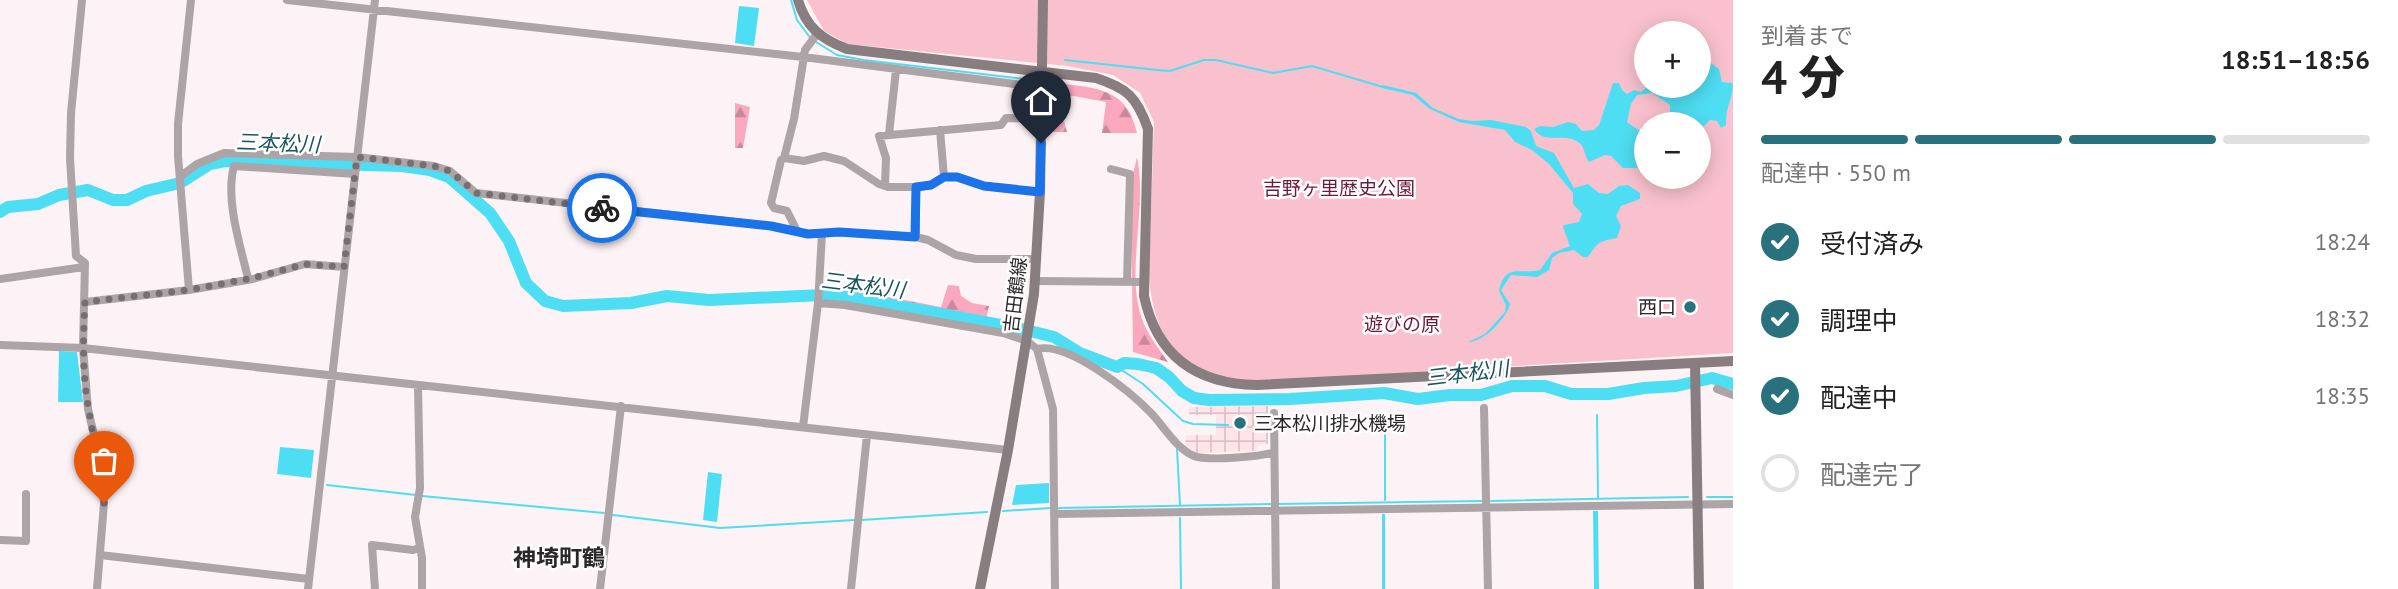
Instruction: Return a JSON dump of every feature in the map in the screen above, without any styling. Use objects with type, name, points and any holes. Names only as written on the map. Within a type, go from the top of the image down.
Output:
[{"type":"street","points":[[82,0],[72,89],[72,187],[76,256],[85,263],[83,348],[88,409],[99,457],[104,503],[97,589]]},
{"type":"street","points":[[189,290],[178,124],[191,0]]},
{"type":"street","points":[[286,0],[803,57],[1031,86],[1036,84],[1042,72]]},
{"type":"street","points":[[308,589],[374,0]]},
{"type":"street","points":[[797,231],[787,211],[774,208],[771,203],[794,119],[803,57],[813,38],[798,0]]},
{"type":"street","name":"吉田鶴線","points":[[980,589],[1008,450],[1036,281],[1043,0]]},
{"type":"street","points":[[813,38],[847,50],[1096,78],[1118,85],[1131,96],[1142,111],[1148,129],[1144,296],[1149,317],[1159,337],[1177,360],[1215,381],[1235,385],[1695,367],[1733,361]]},
{"type":"street","points":[[975,80],[977,64]]},
{"type":"street","points":[[889,134],[896,70]]},
{"type":"street","points":[[885,186],[886,158],[880,136],[1001,125],[1006,118],[1042,119]]},
{"type":"street","points":[[940,130],[944,177]]},
{"type":"street","points":[[181,176],[197,164],[224,153],[357,157],[434,166],[450,171],[476,193],[822,234],[839,232],[915,237],[928,240],[956,255],[1037,260]]},
{"type":"street","points":[[783,158],[804,161],[824,156],[844,161],[885,186],[931,185],[944,177],[967,178],[984,186],[1040,192]]},
{"type":"street","points":[[248,278],[234,215],[234,166],[355,174]]},
{"type":"street","points":[[1111,169],[1130,174],[1127,282]]},
{"type":"street","points":[[915,237],[916,187]]},
{"type":"street","points":[[803,427],[818,303],[822,234]]},
{"type":"street","points":[[85,302],[189,290],[253,278],[305,264],[344,267]]},
{"type":"street","points":[[0,279],[84,267]]},
{"type":"street","points":[[1036,281],[1144,282]]},
{"type":"street","points":[[818,303],[845,304],[1003,333],[1027,341],[1037,349],[1054,410],[1055,589]]},
{"type":"street","points":[[0,345],[83,348],[333,374],[418,386],[1008,450]]},
{"type":"street","points":[[1037,349],[1051,349],[1100,369],[1149,411],[1186,451],[1196,457],[1260,456],[1274,452]]},
{"type":"street","points":[[1695,367],[1693,391],[1699,589]]},
{"type":"street","points":[[418,386],[420,488],[415,517],[422,558],[422,589]]},
{"type":"street","points":[[1717,389],[1733,395]]},
{"type":"street","points":[[600,589],[621,406]]},
{"type":"street","points":[[1484,408],[1488,589]]},
{"type":"street","points":[[1274,413],[1276,589]]},
{"type":"street","points":[[851,589],[867,435]]},
{"type":"street","points":[[0,540],[26,541],[26,494]]},
{"type":"street","points":[[1054,510],[1487,503],[1733,504]]},
{"type":"street","points":[[375,589],[372,545],[412,550],[419,548]]},
{"type":"street","points":[[100,555],[309,579]]},
{"type":"shaded area","points":[[1268,406],[1268,444],[1260,445],[1256,451],[1196,453],[1185,446],[1186,435],[1216,435],[1216,415],[1189,415],[1189,407]]},
{"type":"green space","name":"吉野ヶ里歴史公園","points":[[807,0],[1733,0],[1733,353],[1248,382],[1205,372],[1191,365],[1170,345],[1153,306],[1149,277],[1154,122],[1140,93],[1113,75],[1067,66],[848,44],[824,31]]},
{"type":"green space","points":[[1065,84],[1102,91],[1120,100],[1133,119],[1137,133],[1102,133],[1106,102],[1063,94],[1060,106],[1067,132],[1051,132],[1054,98]]},
{"type":"green space","points":[[735,103],[750,107],[743,148],[735,148]]},
{"type":"green space","points":[[1137,157],[1140,195],[1136,291],[1144,323],[1168,362],[1133,352],[1131,208]]},
{"type":"green space","points":[[948,285],[959,286],[961,296],[972,303],[989,306],[986,320],[912,308],[852,294],[853,290],[941,307]]},
{"type":"water","points":[[739,6],[759,8],[754,46],[735,43]]},
{"type":"water","points":[[1711,63],[1719,69],[1722,82],[1733,83],[1726,125],[1721,128],[1717,121],[1711,120],[1711,112],[1670,112],[1670,105],[1660,98],[1711,98]]},
{"type":"water","points":[[1613,83],[1619,83],[1627,94],[1634,90],[1635,98],[1627,122],[1634,127],[1634,168],[1623,168],[1611,156],[1605,155],[1589,162],[1578,142],[1567,138],[1549,138],[1538,134],[1534,129],[1568,122],[1576,124],[1582,131],[1594,130],[1599,125]]},
{"type":"water","points":[[1383,85],[1416,93],[1433,108],[1459,119],[1491,120],[1526,127],[1531,131],[1536,146],[1554,153],[1574,188],[1588,184],[1599,193],[1608,194],[1619,186],[1628,185],[1640,193],[1640,199],[1621,206],[1616,216],[1621,226],[1617,238],[1600,243],[1588,257],[1583,257],[1574,250],[1559,253],[1552,258],[1549,270],[1537,277],[1511,275],[1501,290],[1510,304],[1508,310],[1494,329],[1481,338],[1468,342],[1485,334],[1505,312],[1506,305],[1499,291],[1505,276],[1514,272],[1540,270],[1552,253],[1570,246],[1563,227],[1579,222],[1582,214],[1573,204],[1573,193],[1549,164],[1532,150],[1515,142],[1505,130],[1459,122],[1430,109],[1413,95],[1382,88]]},
{"type":"water","points":[[59,351],[77,352],[83,402],[58,402]]},
{"type":"water","points":[[280,447],[314,450],[311,478],[277,474]]},
{"type":"water","points":[[708,472],[722,474],[717,522],[703,520]]},
{"type":"water","points":[[1049,483],[1049,503],[1012,505],[1016,485]]},
{"type":"water","points":[[1593,511],[1598,511],[1599,589],[1594,589]]},
{"type":"water","points":[[1382,514],[1385,514],[1385,589],[1382,589]]},
{"type":"waterway","points":[[791,0],[797,20],[811,39]]},
{"type":"waterway","points":[[816,42],[837,55],[864,60],[1025,79]]},
{"type":"waterway","points":[[1065,60],[1170,71],[1204,60],[1216,60],[1273,73],[1312,66],[1383,87]]},
{"type":"waterway","name":"三本松川","points":[[0,212],[8,207],[38,204],[59,195],[88,190],[113,200],[127,200],[146,191],[180,183],[210,164],[225,161],[402,166],[430,170],[449,177],[490,213],[509,241],[526,283],[545,301],[563,306],[631,303],[667,296],[709,300],[823,295],[848,297],[1054,337],[1080,353],[1117,367],[1124,363],[1156,368],[1182,391],[1194,398],[1209,400],[1290,399],[1384,393],[1418,399],[1481,395],[1512,386],[1545,386],[1571,394],[1608,394],[1676,386],[1712,378],[1733,384]]},
{"type":"waterway","points":[[1117,367],[1143,384],[1183,421],[1193,424],[1228,425]]},
{"type":"waterway","points":[[1385,414],[1385,500]]},
{"type":"waterway","points":[[1597,415],[1598,498]]},
{"type":"waterway","points":[[1177,449],[1180,505]]},
{"type":"waterway","points":[[327,485],[416,495]]},
{"type":"waterway","points":[[422,496],[604,513]]},
{"type":"waterway","points":[[1491,501],[1688,497]]},
{"type":"waterway","points":[[1707,497],[1733,497]]},
{"type":"waterway","points":[[1277,504],[1482,501]]},
{"type":"waterway","points":[[1057,508],[1272,504]]},
{"type":"waterway","points":[[1003,511],[1051,508]]},
{"type":"waterway","points":[[861,520],[987,512]]},
{"type":"waterway","points":[[613,515],[720,528],[855,520]]},
{"type":"waterway","points":[[1180,518],[1181,589]]},
{"type":"way so far","points":[[104,503],[99,457],[88,409],[83,348],[85,302],[189,290],[253,278],[305,264],[344,267],[357,157],[434,166],[450,171],[476,193],[602,208]]},
{"type":"place","name":"西口","points":[[1690,307]]},
{"type":"place","name":"三本松川排水機場","points":[[1240,423]]},
{"type":"district","name":"神埼町鶴","points":[[559,557]]},
{"type":"route","points":[[602,208],[771,226],[808,234],[839,232],[915,237],[916,187],[931,185],[944,177],[957,177],[967,178],[984,186],[1040,192],[1041,143]]},
{"type":"park label","name":"遊びの原","points":[[1402,324]]}]
